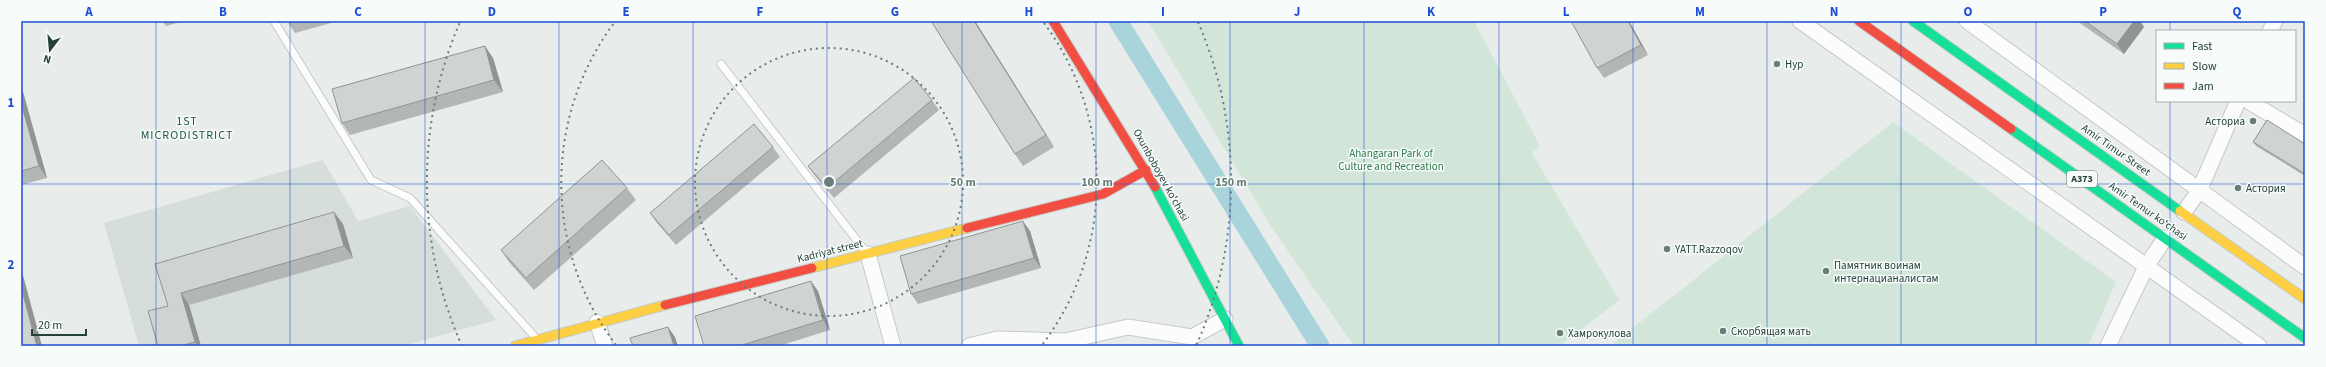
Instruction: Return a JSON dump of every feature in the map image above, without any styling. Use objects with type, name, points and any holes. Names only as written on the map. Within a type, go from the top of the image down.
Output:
[{"type":"main road","name":"Oxunboboyev ko'chasi","points":[[1053,21],[1146,170],[1239,346]]},
{"type":"main road","name":"Amir Temur koʻchasi","points":[[1859,21],[2175,225],[2305,338]]},
{"type":"main road","name":"Amir Timur Street","points":[[1913,21],[2175,225],[2305,300]]},
{"type":"main road","name":"Kadriyat street","points":[[515,346],[597,322],[1103,194],[1146,170]]},
{"type":"street","points":[[1800,21],[2259,346]]},
{"type":"street","points":[[1967,21],[2198,191],[2305,267]]},
{"type":"street","points":[[2270,30],[2275,21]]},
{"type":"street","points":[[2108,346],[2146,267],[2198,191],[2238,102]]},
{"type":"street","points":[[2250,102],[2305,135]]},
{"type":"street","points":[[868,254],[893,346]]},
{"type":"street","points":[[969,346],[997,339],[1065,341],[1128,327],[1192,337],[1225,319]]},
{"type":"street","points":[[597,322],[605,346]]},
{"type":"lane","points":[[274,21],[371,180],[410,198],[538,340]]},
{"type":"lane","points":[[721,64],[868,254]]},
{"type":"shaded area","points":[[323,160],[358,221],[410,206],[496,320],[403,346],[139,346],[104,223]]},
{"type":"green space","name":"Ahangaran Park of Culture and Recreation","points":[[1148,21],[1474,21],[1540,146],[1532,153],[1619,300],[1560,346],[1354,346],[1272,228]]},
{"type":"green space","points":[[1893,122],[2116,282],[2088,346],[1610,346]]},
{"type":"building","points":[[931,21],[974,21],[1046,135],[1015,154]]},
{"type":"building","points":[[1571,21],[1628,21],[1641,45],[1597,68]]},
{"type":"building","points":[[2085,21],[2134,21],[2117,44]]},
{"type":"building","points":[[485,46],[494,80],[342,123],[332,89]]},
{"type":"building","points":[[914,78],[932,100],[827,188],[808,166]]},
{"type":"building","points":[[21,103],[39,166],[21,171]]},
{"type":"building","points":[[2267,120],[2305,144],[2305,174],[2253,142]]},
{"type":"building","points":[[754,124],[773,147],[669,235],[650,213]]},
{"type":"building","points":[[602,160],[627,188],[526,278],[501,250]]},
{"type":"building","points":[[334,212],[344,246],[181,293],[195,342],[180,346],[158,346],[148,311],[168,306],[155,264]]},
{"type":"building","points":[[1023,221],[1034,258],[911,294],[900,256]]},
{"type":"building","points":[[811,281],[823,320],[739,346],[704,346],[695,316]]},
{"type":"building","points":[[21,287],[37,346],[21,346]]},
{"type":"building","points":[[668,327],[674,346],[633,346],[630,338]]},
{"type":"waterway","points":[[1118,21],[1320,346]]},
{"type":"traffic: fast","points":[[1913,21],[2180,211]]},
{"type":"traffic: fast","points":[[2011,129],[2305,338]]},
{"type":"traffic: fast","points":[[1155,187],[1239,346]]},
{"type":"traffic: slow","points":[[2180,211],[2305,299]]},
{"type":"traffic: slow","points":[[812,268],[967,228]]},
{"type":"traffic: slow","points":[[515,346],[665,305]]},
{"type":"traffic: jam","points":[[1053,21],[1155,187]]},
{"type":"traffic: jam","points":[[1859,21],[2011,129]]},
{"type":"traffic: jam","points":[[967,228],[1103,194],[1146,170]]},
{"type":"traffic: jam","points":[[665,305],[812,268]]},
{"type":"place","name":"Нур","points":[[1777,64]]},
{"type":"place","name":"Асториа","points":[[2253,121]]},
{"type":"place","name":"Астория","points":[[2238,188]]},
{"type":"place","name":"YATT.Razzoqov","points":[[1667,249]]},
{"type":"place","name":"Памятник воинам интернацианалистам","points":[[1826,271]]},
{"type":"place","name":"Скорбящая мать","points":[[1723,331]]},
{"type":"place","name":"Хамрокулова","points":[[1560,333]]},
{"type":"district","name":"1ST MICRODISTRICT","points":[[187,128]]}]
